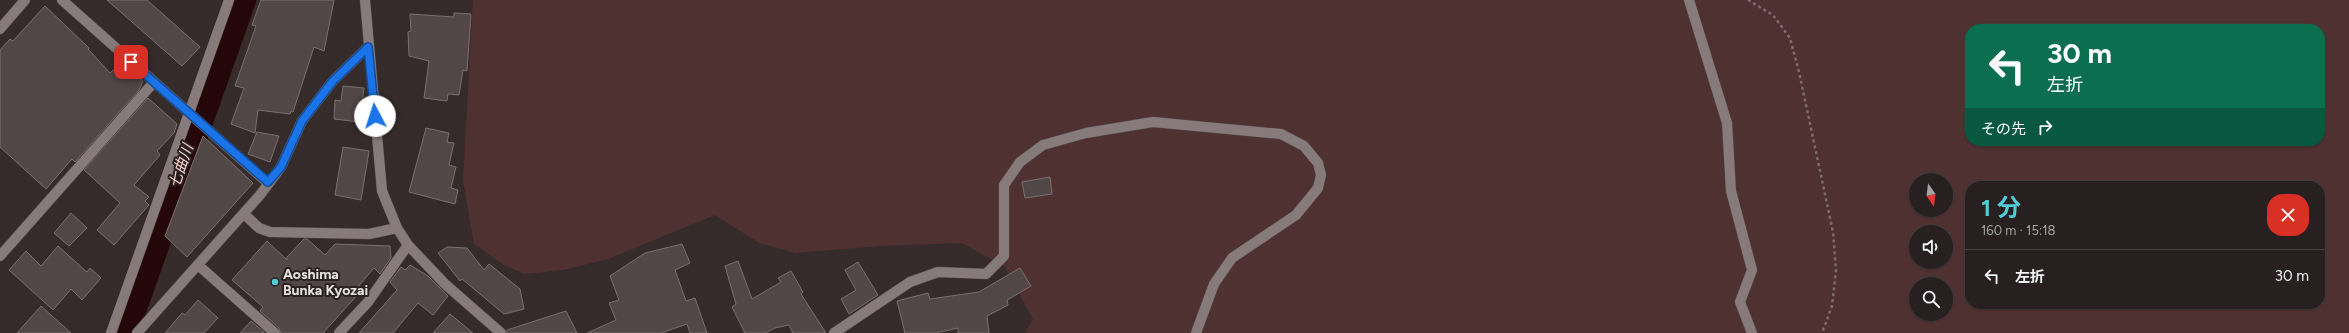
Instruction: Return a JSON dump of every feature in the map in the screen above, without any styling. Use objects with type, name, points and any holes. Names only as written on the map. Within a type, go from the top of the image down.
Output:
[{"type":"street","points":[[0,29],[26,0]]},
{"type":"street","points":[[62,0],[268,182]]},
{"type":"street","points":[[111,333],[229,0]]},
{"type":"street","points":[[365,0],[382,191],[397,228],[408,245],[445,284],[501,333]]},
{"type":"street","points":[[1689,0],[1727,123],[1731,191],[1752,270],[1740,302],[1752,333]]},
{"type":"street","points":[[137,333],[244,214],[281,167],[302,121],[332,82],[368,47]]},
{"type":"street","points":[[0,256],[154,82]]},
{"type":"street","points":[[834,333],[910,282],[938,272],[986,274],[1004,256],[1004,185],[1020,162],[1043,145],[1086,133],[1153,122],[1281,134],[1304,146],[1318,163],[1321,176],[1318,188],[1296,215],[1232,258],[1214,284],[1196,333]]},
{"type":"street","points":[[244,214],[259,228],[270,232],[369,234],[397,228]]},
{"type":"street","points":[[339,333],[368,302],[408,245]]},
{"type":"street","points":[[198,265],[275,333]]},
{"type":"path","points":[[1748,0],[1773,15],[1790,38],[1799,72],[1833,232],[1836,270],[1832,306],[1822,333]]},
{"type":"shaded area","points":[[473,0],[2349,0],[2349,333],[1025,333],[1033,319],[1005,267],[962,243],[879,246],[795,253],[759,243],[715,215],[608,259],[563,270],[525,274],[504,265],[474,244],[463,181]]},
{"type":"building","points":[[107,0],[147,0],[200,47],[182,66]]},
{"type":"building","points":[[261,0],[334,0],[324,51],[314,47],[293,112],[291,111],[290,114],[258,110],[255,133],[231,124],[244,88],[235,86],[256,26],[252,25]]},
{"type":"building","points":[[45,6],[89,48],[88,49],[110,73],[121,63],[143,81],[139,90],[75,162],[72,159],[46,189],[0,147],[0,50],[10,39],[13,41]]},
{"type":"building","points":[[454,13],[471,14],[467,71],[463,70],[459,95],[448,94],[447,101],[424,98],[429,61],[409,56],[408,32],[411,31],[410,14],[454,17]]},
{"type":"building","points":[[343,86],[364,88],[360,122],[334,119],[335,100],[341,101]]},
{"type":"building","points":[[148,98],[177,124],[174,133],[157,151],[160,155],[134,185],[149,197],[145,201],[149,205],[114,245],[97,230],[120,203],[84,170]]},
{"type":"building","points":[[426,128],[449,133],[447,142],[454,143],[449,165],[456,167],[451,188],[458,190],[455,204],[409,192]]},
{"type":"building","points":[[257,132],[279,136],[270,162],[248,154]]},
{"type":"building","points":[[203,136],[253,183],[187,257],[165,236]]},
{"type":"building","points":[[343,147],[369,151],[361,200],[335,195]]},
{"type":"building","points":[[1050,177],[1052,194],[1025,198],[1022,182]]},
{"type":"building","points":[[71,213],[87,228],[69,246],[54,233]]},
{"type":"building","points":[[304,239],[307,239],[325,255],[335,244],[390,246],[391,258],[380,274],[374,268],[356,289],[360,292],[323,333],[281,333],[279,328],[260,311],[263,307],[232,280],[267,241],[287,260],[287,257]]},
{"type":"building","points":[[682,244],[690,263],[675,270],[686,301],[695,298],[707,333],[690,333],[687,324],[661,333],[587,333],[616,320],[609,303],[619,300],[610,276],[645,253]]},
{"type":"building","points":[[58,246],[87,272],[90,268],[101,278],[82,300],[71,289],[53,310],[9,270],[26,251],[41,266]]},
{"type":"building","points":[[447,247],[467,248],[484,270],[489,264],[520,289],[524,309],[504,314],[462,279],[460,281],[438,253]]},
{"type":"building","points":[[738,261],[752,299],[781,282],[778,278],[791,271],[803,292],[801,294],[826,333],[793,333],[789,325],[775,328],[765,333],[745,333],[732,307],[736,304],[725,266]]},
{"type":"building","points":[[858,262],[878,295],[849,314],[841,299],[856,290],[845,270]]},
{"type":"building","points":[[410,265],[428,276],[448,296],[433,315],[418,303],[393,333],[359,333],[397,290],[390,282],[401,267],[405,270]]},
{"type":"building","points":[[1020,268],[1031,286],[1007,300],[1008,305],[987,316],[989,333],[958,333],[958,328],[936,333],[905,333],[897,301],[928,293],[930,299],[979,292]]},
{"type":"building","points":[[198,300],[218,318],[204,333],[165,333],[182,313],[185,315]]},
{"type":"building","points":[[41,306],[71,333],[17,333]]},
{"type":"building","points":[[566,311],[577,333],[507,333],[507,330]]},
{"type":"building","points":[[450,314],[473,333],[433,333]]},
{"type":"building","points":[[251,321],[265,333],[240,333]]},
{"type":"waterway","name":"七曲川","points":[[122,333],[240,0]]},
{"type":"place","name":"Aoshima Bunka Kyozai","points":[[275,282]]},
{"type":"route","points":[[131,62],[268,182],[281,167],[302,121],[332,82],[368,47],[375,116]]}]
